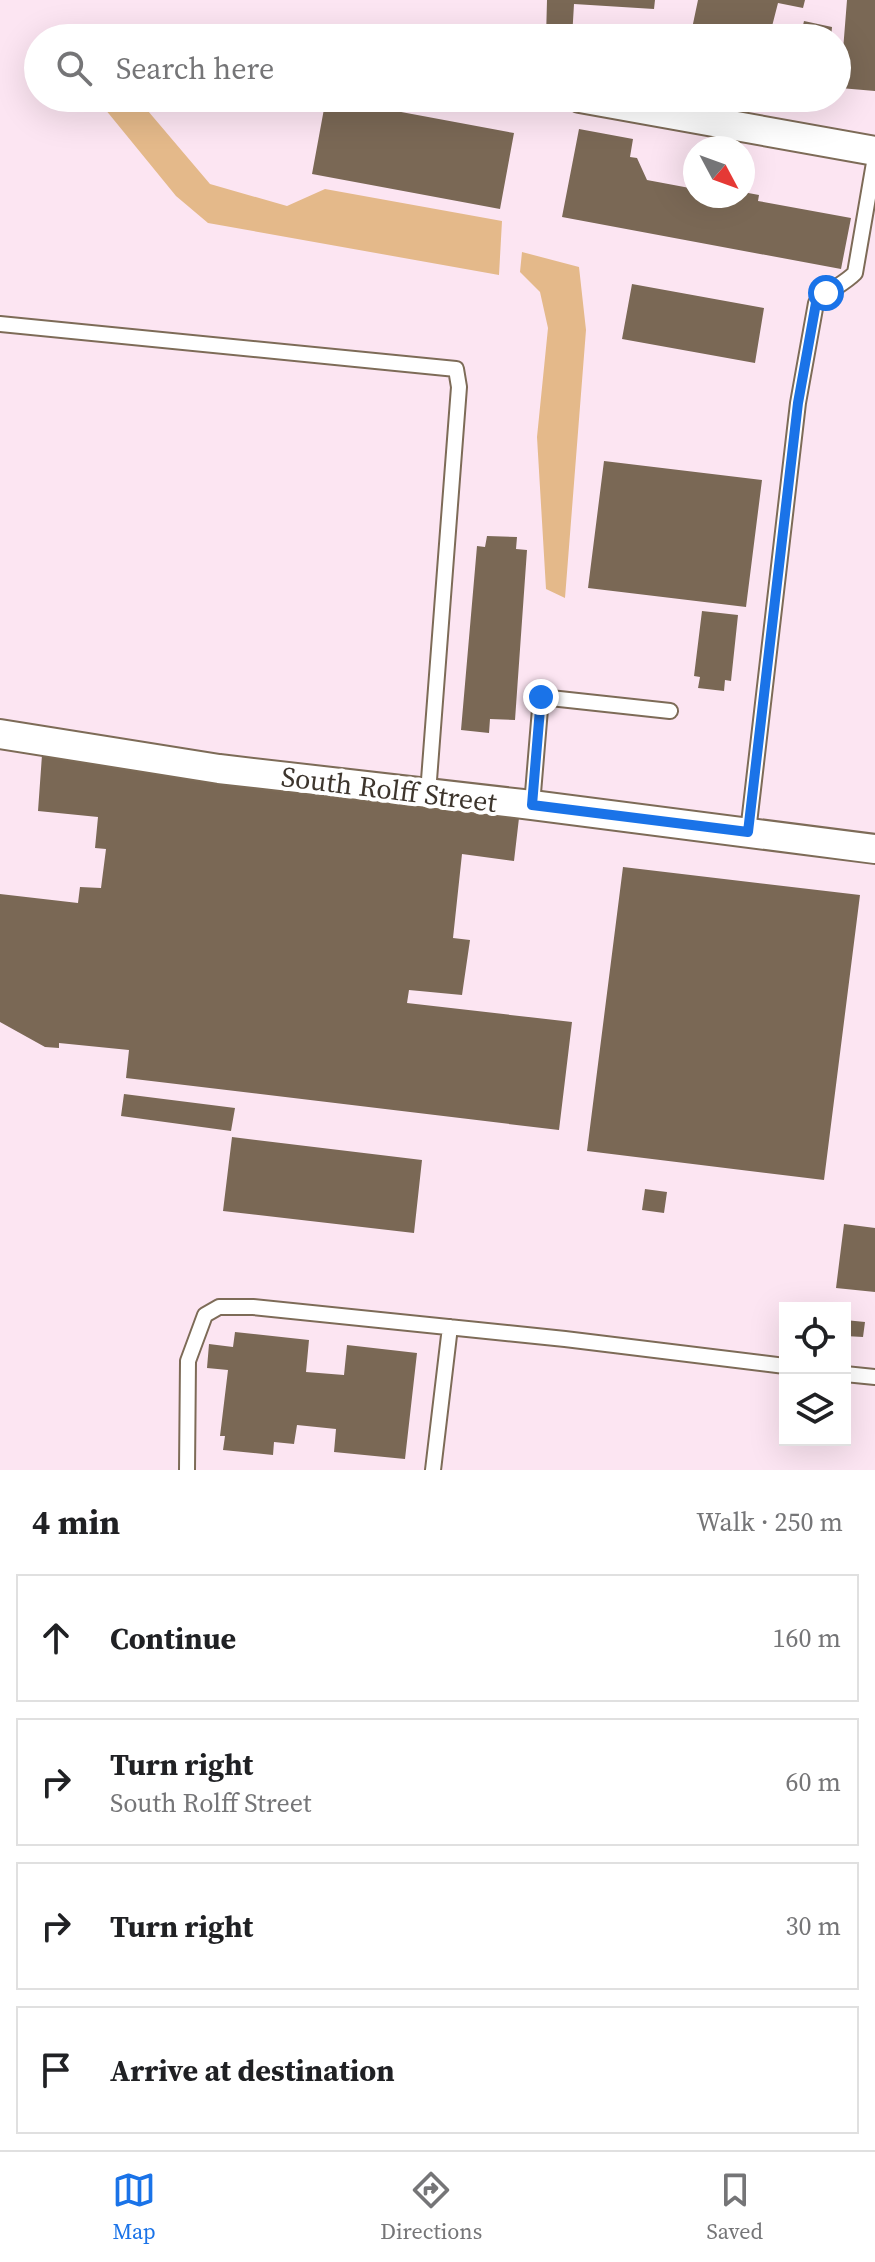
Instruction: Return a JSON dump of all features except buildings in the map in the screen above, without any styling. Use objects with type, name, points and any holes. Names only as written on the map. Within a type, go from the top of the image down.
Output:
[{"type":"street","points":[[654,112],[875,154]]},
{"type":"street","name":"South Rolff Street","points":[[0,734],[219,769],[875,849]]},
{"type":"lane","points":[[748,832],[798,403],[816,303],[855,273],[875,154]]},
{"type":"lane","points":[[0,324],[456,369],[459,387],[428,793]]},
{"type":"lane","points":[[532,805],[541,697],[670,711]]},
{"type":"lane","points":[[187,1470],[188,1361],[205,1315],[219,1307],[253,1307],[450,1327],[779,1365]]},
{"type":"lane","points":[[433,1470],[450,1327]]},
{"type":"lane","points":[[851,1375],[875,1377]]},
{"type":"shaded area","points":[[0,0],[875,0],[875,1470],[0,1470]]},
{"type":"shaded area","points":[[107,112],[149,112],[210,184],[287,206],[325,189],[502,221],[499,275],[208,223],[176,196]]},
{"type":"shaded area","points":[[522,252],[579,267],[586,330],[565,598],[546,589],[537,437],[548,328],[540,292],[520,272]]},
{"type":"route","points":[[541,697],[532,805],[748,832],[798,403],[816,303],[826,293]]}]
